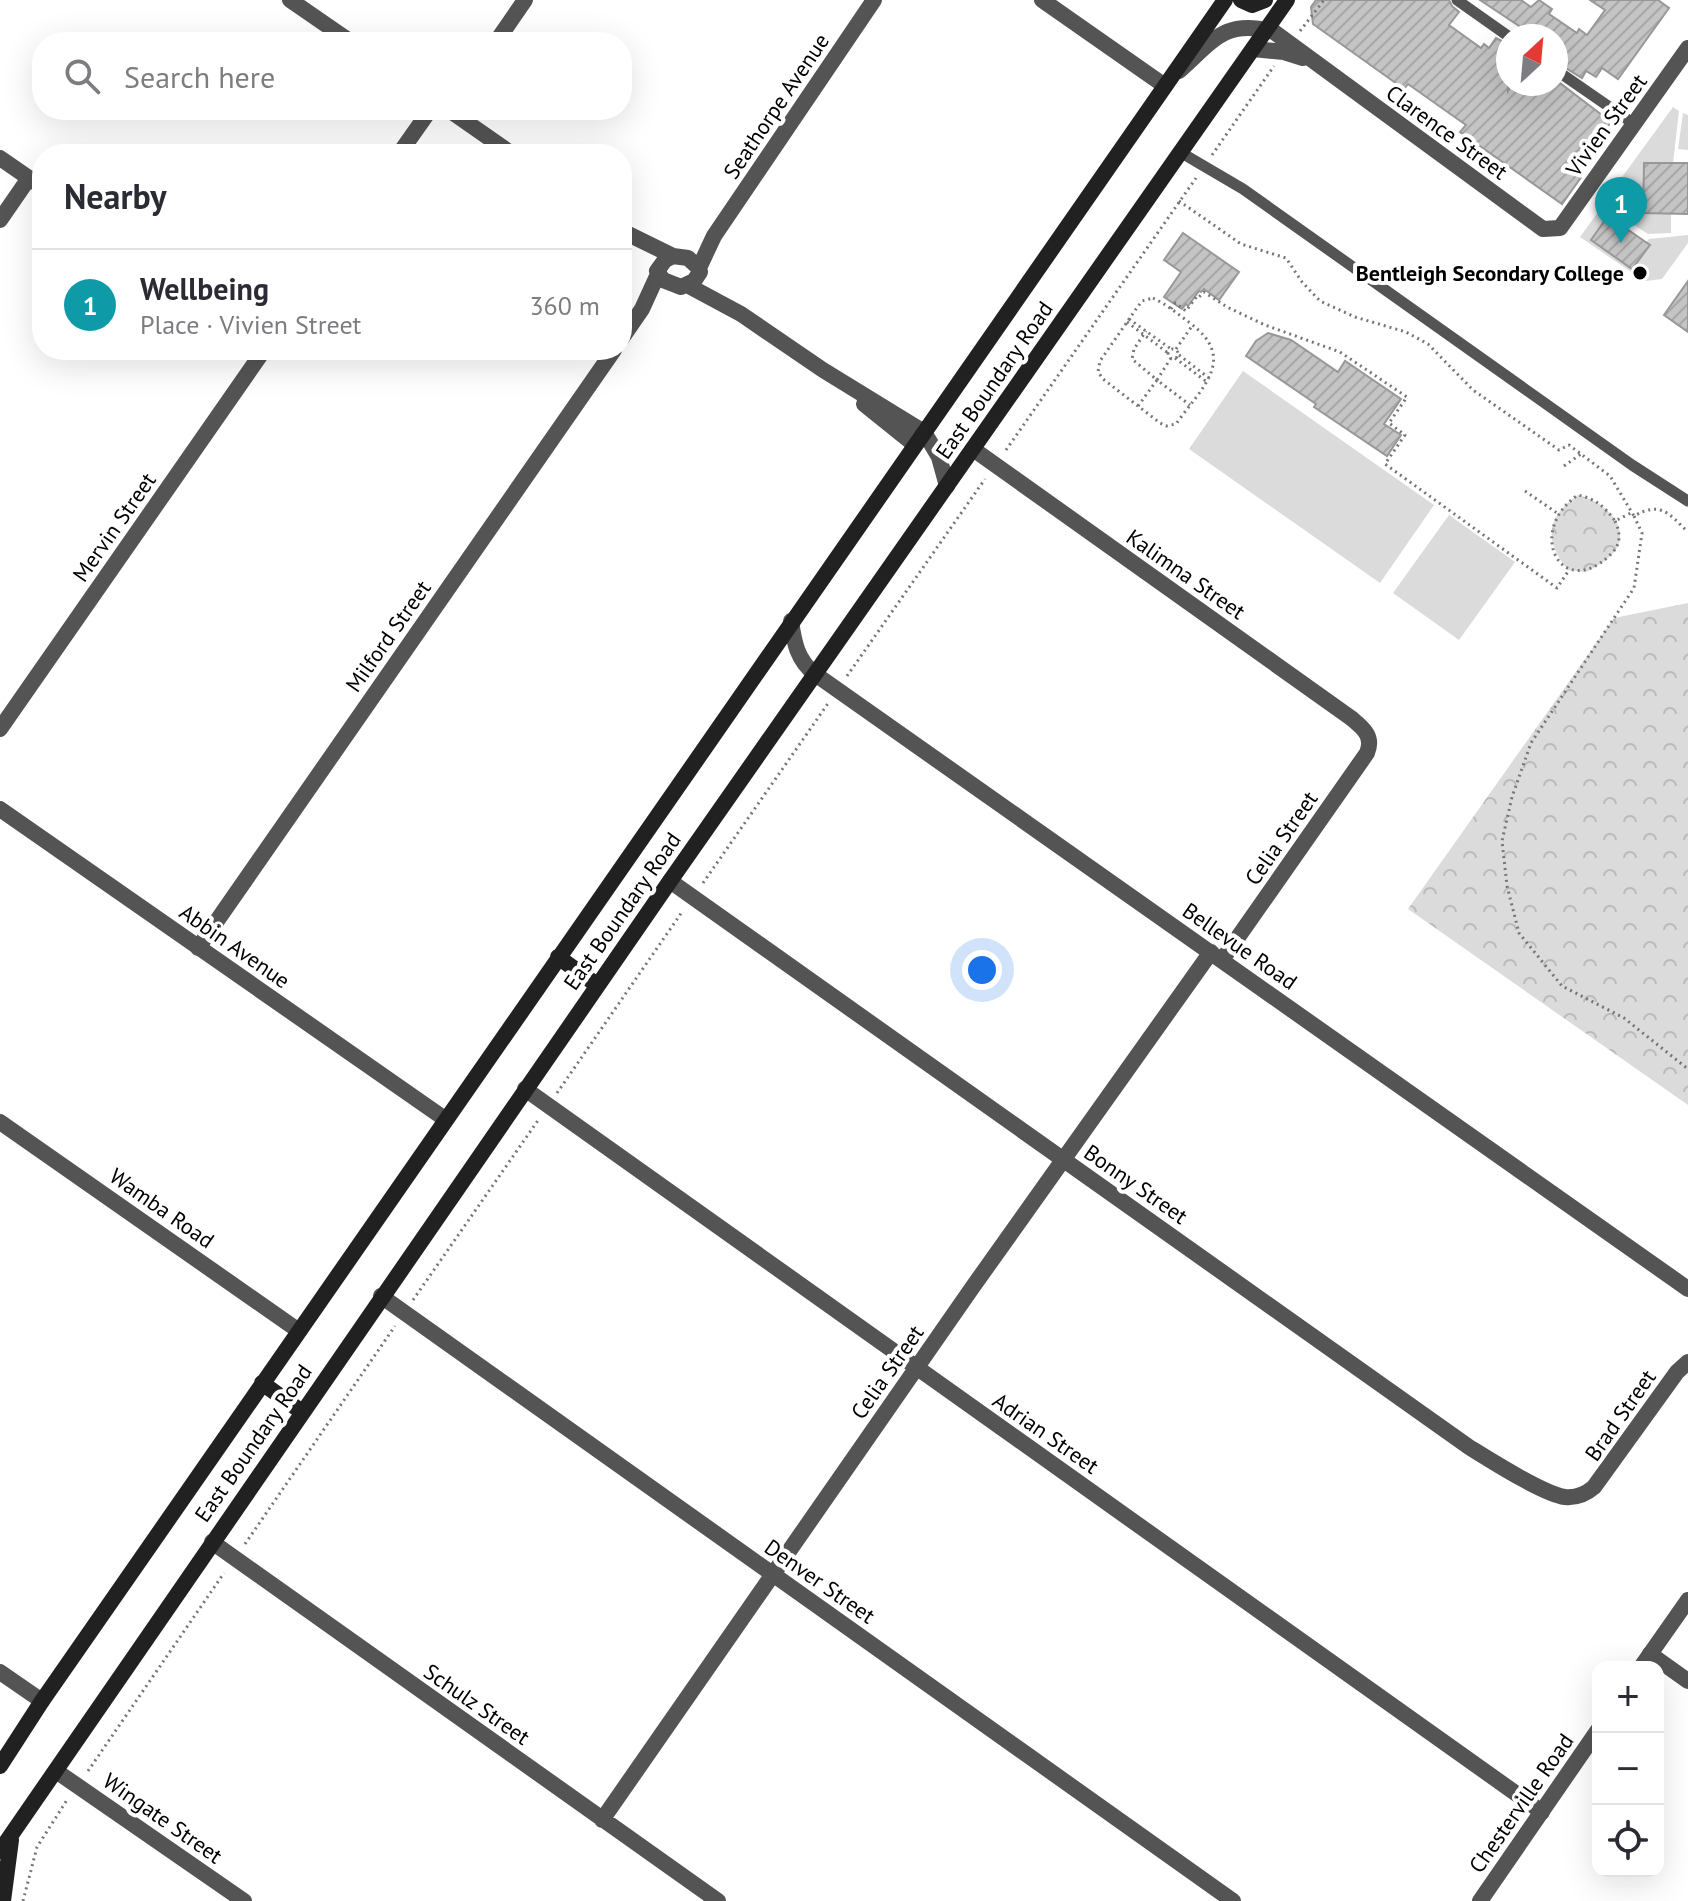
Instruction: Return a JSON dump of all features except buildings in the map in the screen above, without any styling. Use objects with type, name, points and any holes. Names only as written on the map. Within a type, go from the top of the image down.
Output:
[{"type":"main road","name":"East Boundary Road","points":[[0,1766],[445,1119],[1225,0]]},
{"type":"main road","points":[[1241,0],[1252,5],[1265,0]]},
{"type":"main road","name":"East Boundary Road","points":[[0,1851],[597,985],[1287,0]]},
{"type":"main road","points":[[558,957],[597,985]]},
{"type":"main road","points":[[262,1383],[302,1412]]},
{"type":"main road","points":[[3,1901],[12,1834]]},
{"type":"street","points":[[290,0],[336,32]]},
{"type":"street","points":[[503,32],[525,0]]},
{"type":"street","name":"Seathorpe Avenue","points":[[680,285],[699,270],[714,236],[874,0]]},
{"type":"street","points":[[1042,0],[1167,83],[1228,30],[1246,26],[1266,29]]},
{"type":"street","name":"Clarence Street","points":[[1266,29],[1543,229],[1560,228]]},
{"type":"street","points":[[1253,49],[1288,47]]},
{"type":"street","name":"Vivien Street","points":[[1560,228],[1688,48]]},
{"type":"street","points":[[406,144],[423,120]]},
{"type":"street","points":[[464,120],[498,144]]},
{"type":"street","points":[[0,158],[32,180]]},
{"type":"street","points":[[0,220],[32,187]]},
{"type":"street","points":[[632,236],[679,256],[699,270],[741,314]]},
{"type":"street","name":"Seathorpe Avenue","points":[[658,272],[660,264],[714,236]]},
{"type":"street","points":[[632,241],[658,272],[741,314],[919,438],[939,457],[947,486]]},
{"type":"street","points":[[632,324],[658,272]]},
{"type":"street","points":[[642,309],[680,285]]},
{"type":"street","name":"Mervin Street","points":[[0,729],[257,360]]},
{"type":"street","name":"Milford Street","points":[[198,948],[607,360]]},
{"type":"street","name":"Kalimna Street","points":[[973,449],[1351,718],[1369,738]]},
{"type":"street","name":"Bellevue Road","points":[[791,621],[803,665],[815,674],[1688,1289]]},
{"type":"street","name":"Celia Street","points":[[602,1820],[1063,1159],[1363,758],[1369,749],[1369,738]]},
{"type":"street","name":"Abbin Avenue","points":[[0,809],[445,1119]]},
{"type":"street","name":"Bonny Street","points":[[670,881],[1469,1447],[1560,1496],[1570,1498],[1587,1493]]},
{"type":"street","name":"Adrian Street","points":[[525,1089],[1542,1812]]},
{"type":"street","name":"Wamba Road","points":[[0,1122],[299,1331]]},
{"type":"street","name":"Denver Street","points":[[381,1296],[1233,1901]]},
{"type":"street","name":"Brad Street","points":[[1587,1493],[1599,1482],[1677,1372],[1688,1362]]},
{"type":"street","name":"Schulz Street","points":[[212,1542],[718,1901]]},
{"type":"street","points":[[1688,1600],[1646,1660],[1688,1681]]},
{"type":"street","points":[[0,1672],[42,1701]]},
{"type":"street","name":"Chesterville Road","points":[[1480,1901],[1596,1733]]},
{"type":"street","name":"Wingate Street","points":[[56,1771],[244,1901]]},
{"type":"lane","points":[[1457,0],[1496,28]]},
{"type":"lane","points":[[1568,78],[1634,124]]},
{"type":"lane","points":[[1180,152],[1243,189],[1632,465],[1688,501]]},
{"type":"path","points":[[23,1901],[37,1847],[44,1833],[838,689],[1204,165],[1324,0]]},
{"type":"path","points":[[1179,201],[1241,244],[1286,258],[1320,301],[1355,317],[1406,332],[1428,344],[1473,390],[1559,450],[1569,445],[1610,476],[1633,514],[1642,533],[1634,588],[1531,743],[1512,797],[1502,841],[1507,886],[1519,933],[1562,986],[1624,1018],[1688,1069]]},
{"type":"path","points":[[1171,309],[1175,303],[1186,311],[1204,292],[1265,325],[1340,352],[1407,397],[1389,423],[1405,435],[1385,464],[1557,588],[1569,570]]},
{"type":"path","points":[[1153,298],[1171,309],[1207,338],[1214,351],[1215,362],[1208,380],[1176,424],[1166,426],[1098,372],[1100,361],[1139,305],[1153,298]]},
{"type":"path","points":[[1128,321],[1208,380]]},
{"type":"path","points":[[1138,406],[1193,325]]},
{"type":"path","points":[[1145,333],[1134,349],[1132,359],[1190,405]]},
{"type":"path","points":[[1564,466],[1581,454]]},
{"type":"path","points":[[1525,491],[1557,513]]},
{"type":"path","points":[[1578,495],[1591,498],[1606,508],[1615,521],[1620,532],[1620,543],[1598,566],[1586,572],[1569,570],[1556,556],[1551,537],[1557,513],[1578,495]]},
{"type":"path","points":[[1615,521],[1647,509],[1664,510],[1688,532]]},
{"type":"green space","points":[[1673,107],[1679,111],[1673,163],[1644,163],[1643,213],[1671,214],[1671,233],[1648,234],[1625,219],[1621,224],[1608,216],[1591,240],[1632,269],[1649,245],[1646,242],[1649,239],[1688,235],[1688,243],[1662,279],[1646,281],[1580,237],[1606,201],[1622,212],[1633,195],[1617,184]]},
{"type":"green space","points":[[1683,113],[1688,115],[1688,150],[1678,149]]},
{"type":"green space","points":[[1243,371],[1434,505],[1380,583],[1189,449]]},
{"type":"green space","points":[[1578,495],[1594,501],[1609,512],[1620,534],[1614,552],[1586,572],[1568,570],[1552,539],[1552,529],[1560,511]]},
{"type":"green space","points":[[1449,515],[1515,562],[1459,640],[1393,593]]},
{"type":"green space","points":[[1688,603],[1688,1105],[1408,909],[1614,618]]},
{"type":"place","name":"Wellbeing","points":[[1621,243]]},
{"type":"place","name":"Bentleigh Secondary College","points":[[1640,273]]}]
